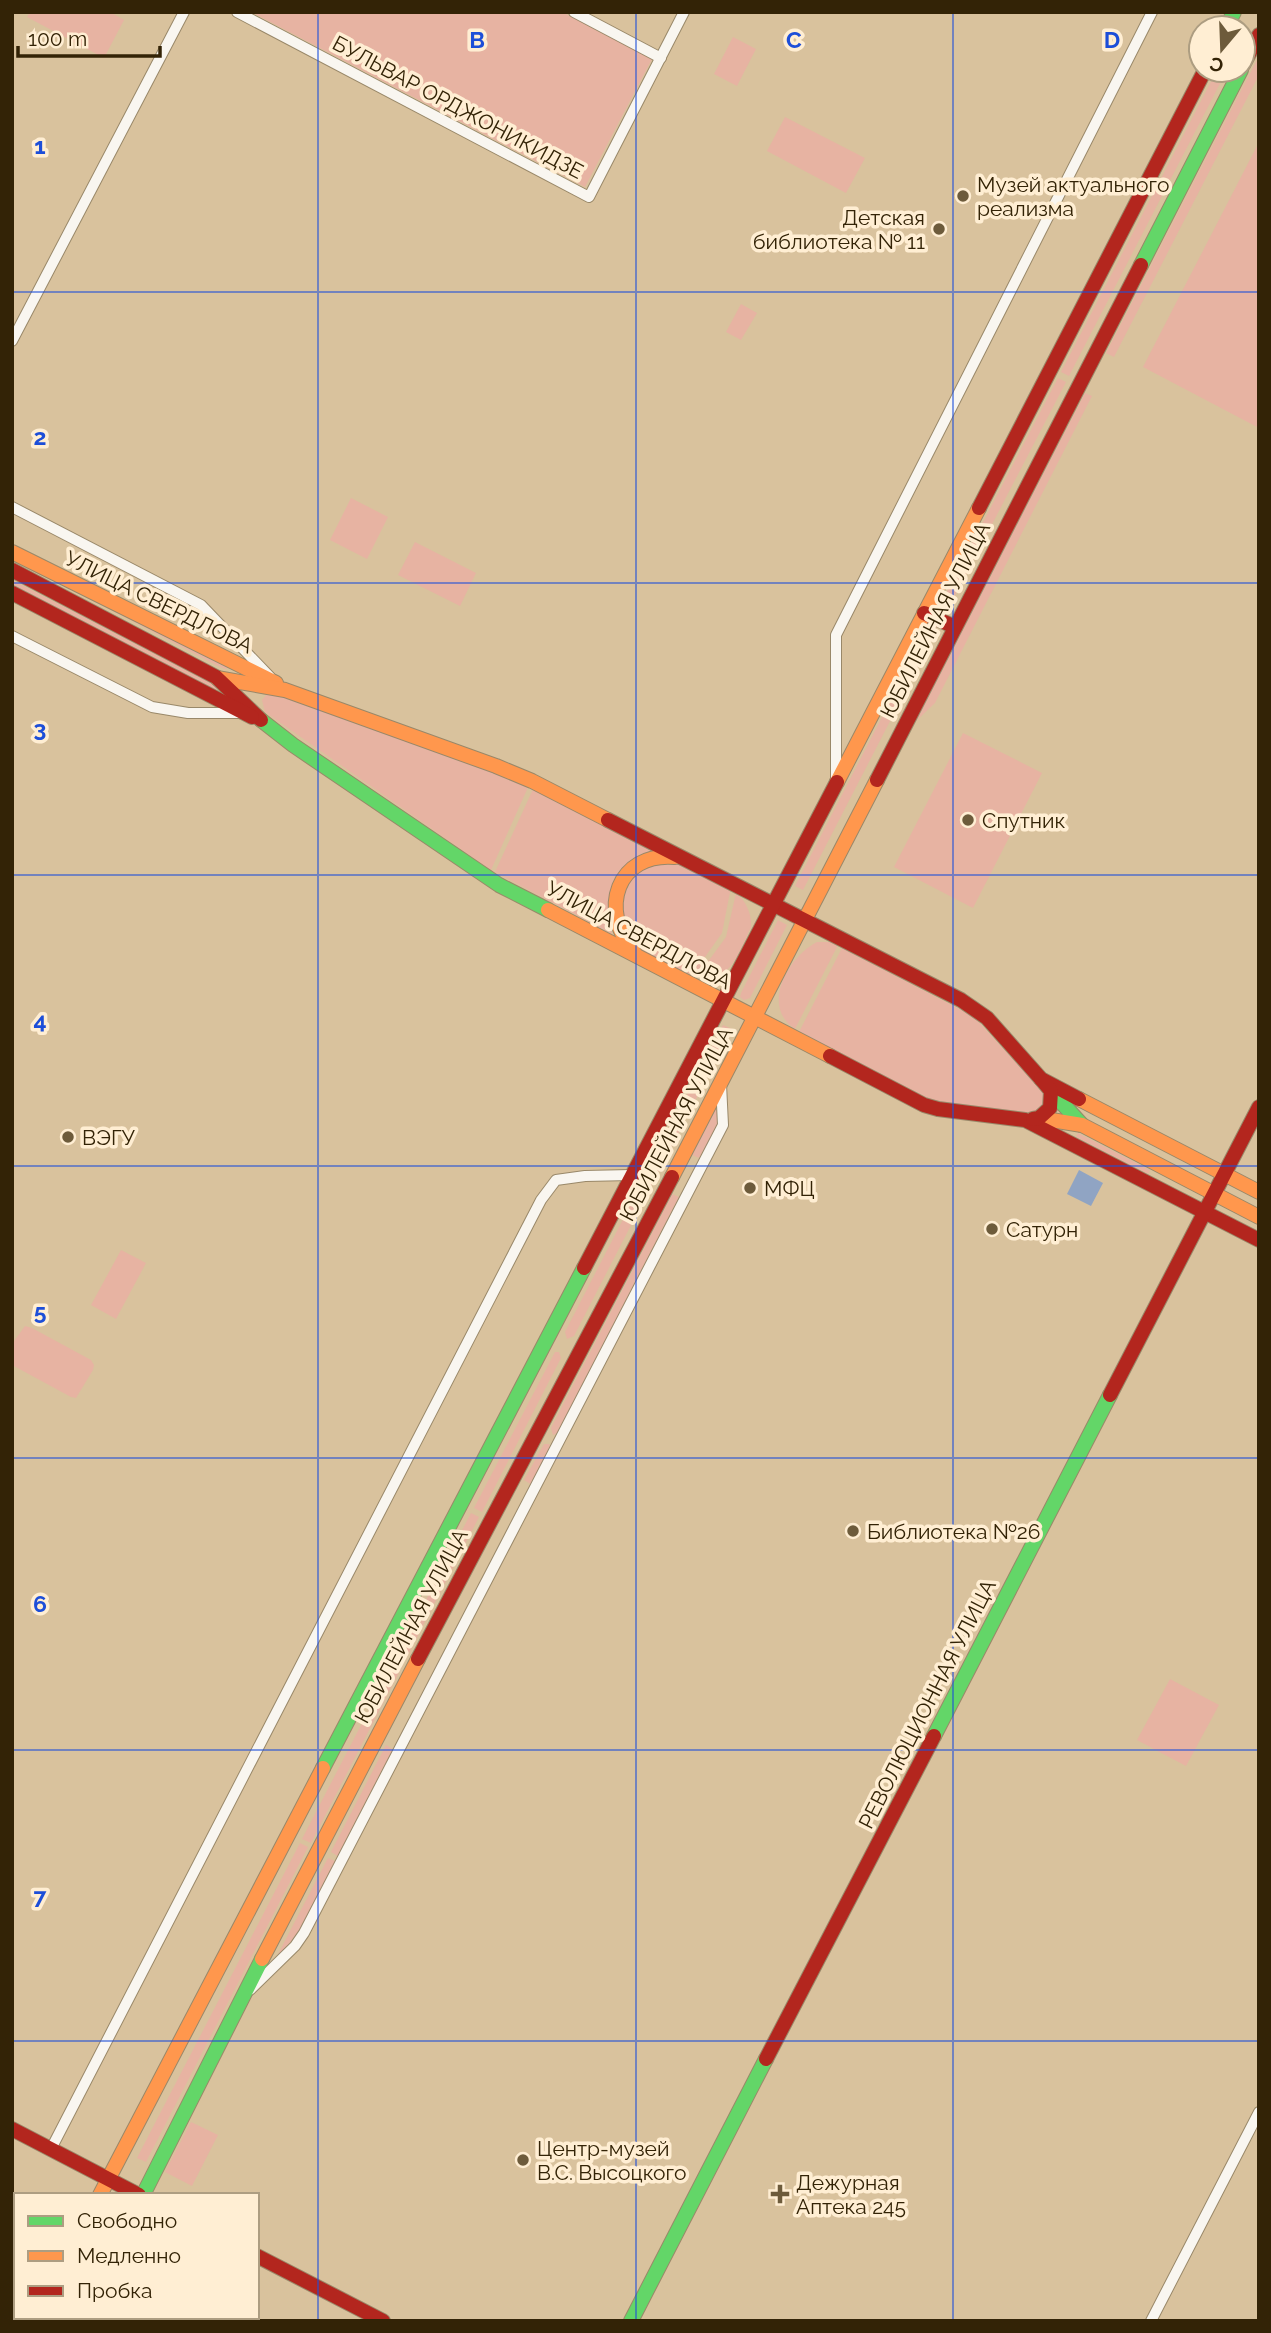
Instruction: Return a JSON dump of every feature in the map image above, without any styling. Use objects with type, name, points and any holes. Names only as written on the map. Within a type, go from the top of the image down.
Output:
[{"type":"main road","name":"ЮБИЛЕЙНАЯ УЛИЦА","points":[[101,2193],[773,906],[1198,84]]},
{"type":"main road","name":"ЮБИЛЕЙНАЯ УЛИЦА","points":[[142,2193],[240,1999],[721,1084],[1234,84]]},
{"type":"main road","name":"УЛИЦА СВЕРДЛОВА","points":[[12,552],[279,687],[520,776],[975,1008],[987,1018],[1082,1125],[1259,1217]]},
{"type":"main road","name":"УЛИЦА СВЕРДЛОВА","points":[[12,570],[216,677],[263,722],[499,885],[721,1002],[924,1105],[938,1109],[1082,1125]]},
{"type":"main road","name":"УЛИЦА СВЕРДЛОВА","points":[[12,593],[263,722]]},
{"type":"main road","points":[[924,613],[955,627]]},
{"type":"main road","name":"УЛИЦА СВЕРДЛОВА","points":[[216,677],[279,687]]},
{"type":"main road","points":[[263,722],[257,705],[260,698],[264,691],[279,687]]},
{"type":"main road","points":[[640,959],[618,930],[614,916],[614,900],[618,889],[637,865],[649,859],[662,855],[683,859]]},
{"type":"main road","name":"УЛИЦА СВЕРДЛОВА","points":[[1041,1079],[1259,1192]]},
{"type":"main road","points":[[1032,1119],[1051,1108],[1051,1091]]},
{"type":"main road","name":"РЕВОЛЮЦИОННАЯ УЛИЦА","points":[[631,2321],[1259,1107]]},
{"type":"main road","name":"УЛИЦА СВЕРДЛОВА","points":[[1032,1119],[1259,1240]]},
{"type":"main road","points":[[12,2129],[137,2193]]},
{"type":"main road","points":[[259,2257],[383,2321]]},
{"type":"street","points":[[12,341],[184,12]]},
{"type":"street","name":"БУЛЬВАР ОРДЖОНИКИДЗЕ","points":[[237,12],[589,197],[684,12]]},
{"type":"street","points":[[574,12],[661,58]]},
{"type":"street","points":[[836,782],[836,635],[1152,12]]},
{"type":"street","points":[[12,507],[201,605],[279,687]]},
{"type":"street","points":[[12,636],[152,707],[188,713],[243,713]]},
{"type":"street","points":[[240,1999],[295,1946],[304,1933],[723,1125],[721,1084]]},
{"type":"street","points":[[51,2149],[541,1200],[556,1180],[631,1175]]},
{"type":"street","points":[[1151,2321],[1259,2112]]},
{"type":"shaded area","points":[[30,12],[110,12],[124,20],[104,58],[27,17]]},
{"type":"shaded area","points":[[251,12],[562,12],[652,59],[585,187]]},
{"type":"shaded area","points":[[733,37],[756,49],[737,86],[714,74]]},
{"type":"shaded area","points":[[1259,56],[1257,79],[1257,60]]},
{"type":"shaded area","points":[[1210,84],[1220,84],[1069,376],[1061,372]]},
{"type":"shaded area","points":[[1245,84],[1254,84],[1114,357],[1106,353]]},
{"type":"shaded area","points":[[785,117],[865,158],[846,193],[767,151]]},
{"type":"shaded area","points":[[1259,142],[1259,428],[1143,367]]},
{"type":"shaded area","points":[[741,304],[757,313],[741,340],[726,332]]},
{"type":"shaded area","points":[[1058,378],[1066,382],[947,611],[942,612],[939,607]]},
{"type":"shaded area","points":[[1085,393],[1092,396],[935,703],[914,723]]},
{"type":"shaded area","points":[[351,498],[388,517],[367,559],[330,540]]},
{"type":"shaded area","points":[[415,542],[476,573],[460,606],[398,575]]},
{"type":"shaded area","points":[[12,558],[229,668],[216,665]]},
{"type":"shaded area","points":[[12,580],[216,685],[217,689],[215,691],[12,586]]},
{"type":"shaded area","points":[[929,626],[934,626],[937,630],[803,890],[795,886]]},
{"type":"shaded area","points":[[275,692],[529,785],[491,870],[265,712],[262,700],[267,694]]},
{"type":"shaded area","name":"Спутник","points":[[963,733],[1042,773],[973,908],[894,867]]},
{"type":"shaded area","points":[[534,787],[658,850],[632,862],[617,876],[609,904],[612,934],[495,872]]},
{"type":"shaded area","points":[[675,860],[731,887],[722,933],[705,957],[696,977],[658,960],[639,947],[631,938],[623,917],[624,895],[635,875],[651,864]]},
{"type":"shaded area","points":[[736,893],[748,908],[751,927],[739,954],[728,969],[712,978],[701,978],[707,963],[726,937]]},
{"type":"shaded area","points":[[778,920],[787,925],[750,998],[744,1000],[740,997],[741,993]]},
{"type":"shaded area","points":[[817,942],[838,945],[795,1029],[785,1019],[780,1008],[782,982],[796,959]]},
{"type":"shaded area","points":[[842,948],[973,1016],[1048,1097],[1038,1114],[933,1101],[799,1032]]},
{"type":"shaded area","points":[[723,1025],[732,1029],[574,1336],[567,1339],[565,1332]]},
{"type":"shaded area","points":[[717,1109],[719,1124],[699,1158],[692,1155],[715,1110]]},
{"type":"shaded area","points":[[1078,1133],[1150,1170],[1148,1174],[1076,1137]]},
{"type":"shaded area","points":[[672,1194],[679,1197],[559,1432],[553,1435],[551,1428]]},
{"type":"shaded area","points":[[121,1250],[146,1263],[116,1319],[91,1305]]},
{"type":"shaded area","points":[[25,1326],[91,1360],[93,1370],[76,1398],[12,1365],[12,1344]]},
{"type":"shaded area","points":[[555,1352],[559,1352],[561,1358],[482,1512],[474,1508]]},
{"type":"shaded area","points":[[544,1444],[551,1447],[532,1485],[524,1480]]},
{"type":"shaded area","points":[[471,1513],[479,1517],[311,1843],[302,1839]]},
{"type":"shaded area","points":[[1170,1679],[1219,1705],[1186,1766],[1137,1740]]},
{"type":"shaded area","points":[[386,1745],[394,1750],[339,1857],[331,1852]]},
{"type":"shaded area","points":[[300,1843],[308,1847],[146,2162],[137,2158]]},
{"type":"shaded area","points":[[328,1858],[337,1862],[301,1930],[275,1960]]},
{"type":"shaded area","points":[[191,2122],[218,2135],[192,2186],[165,2172]]},
{"type":"water","points":[[1079,1170],[1103,1183],[1091,1206],[1067,1194]]},
{"type":"traffic: fast","points":[[1141,265],[1234,84]]},
{"type":"traffic: fast","points":[[261,720],[293,745],[499,885],[548,910]]},
{"type":"traffic: fast","points":[[1051,1091],[1082,1125]]},
{"type":"traffic: fast","points":[[323,1768],[584,1268]]},
{"type":"traffic: fast","points":[[934,1736],[1110,1395]]},
{"type":"traffic: fast","points":[[144,2193],[262,1959]]},
{"type":"traffic: fast","points":[[631,2321],[766,2059]]},
{"type":"traffic: slow","points":[[837,782],[979,508]]},
{"type":"traffic: slow","points":[[12,552],[276,683]]},
{"type":"traffic: slow","points":[[217,678],[285,690],[496,766],[532,781],[608,820]]},
{"type":"traffic: slow","points":[[672,1177],[877,780]]},
{"type":"traffic: slow","points":[[634,952],[623,936],[617,919],[619,887],[627,874],[639,864],[655,858],[675,857]]},
{"type":"traffic: slow","points":[[548,910],[830,1056]]},
{"type":"traffic: slow","points":[[1079,1099],[1259,1192]]},
{"type":"traffic: slow","points":[[1039,1118],[1082,1125],[1259,1217]]},
{"type":"traffic: slow","points":[[262,1959],[418,1659]]},
{"type":"traffic: slow","points":[[101,2193],[323,1768]]},
{"type":"traffic: jam","points":[[1257,39],[1259,35]]},
{"type":"traffic: jam","points":[[979,508],[1198,84]]},
{"type":"traffic: jam","points":[[877,780],[1141,265]]},
{"type":"traffic: jam","points":[[12,570],[216,677],[261,720]]},
{"type":"traffic: jam","points":[[12,593],[252,717]]},
{"type":"traffic: jam","points":[[924,613],[955,627]]},
{"type":"traffic: jam","points":[[584,1268],[837,782]]},
{"type":"traffic: jam","points":[[608,820],[961,1000],[987,1018],[1041,1079],[1079,1099]]},
{"type":"traffic: jam","points":[[830,1056],[924,1105],[1025,1120],[1259,1240]]},
{"type":"traffic: jam","points":[[1033,1119],[1039,1118],[1050,1108],[1051,1091],[1041,1079]]},
{"type":"traffic: jam","points":[[1110,1395],[1259,1107]]},
{"type":"traffic: jam","points":[[418,1659],[672,1177]]},
{"type":"traffic: jam","points":[[766,2059],[934,1736]]},
{"type":"traffic: jam","points":[[12,2129],[135,2193]]},
{"type":"traffic: jam","points":[[259,2257],[383,2321]]},
{"type":"place","name":"Музей актуального реализма","points":[[963,196]]},
{"type":"place","name":"Детская библиотека № 11","points":[[939,229]]},
{"type":"place","name":"Спутник","points":[[968,820]]},
{"type":"place","name":"ВЭГУ","points":[[68,1137]]},
{"type":"place","name":"МФЦ","points":[[750,1188]]},
{"type":"place","name":"Сатурн","points":[[992,1229]]},
{"type":"place","name":"Библиотека №26","points":[[853,1531]]},
{"type":"place","name":"Центр-музей В.С. Высоцкого","points":[[523,2160]]},
{"type":"place","name":"Дежурная Аптека 245","points":[[780,2194]]}]
